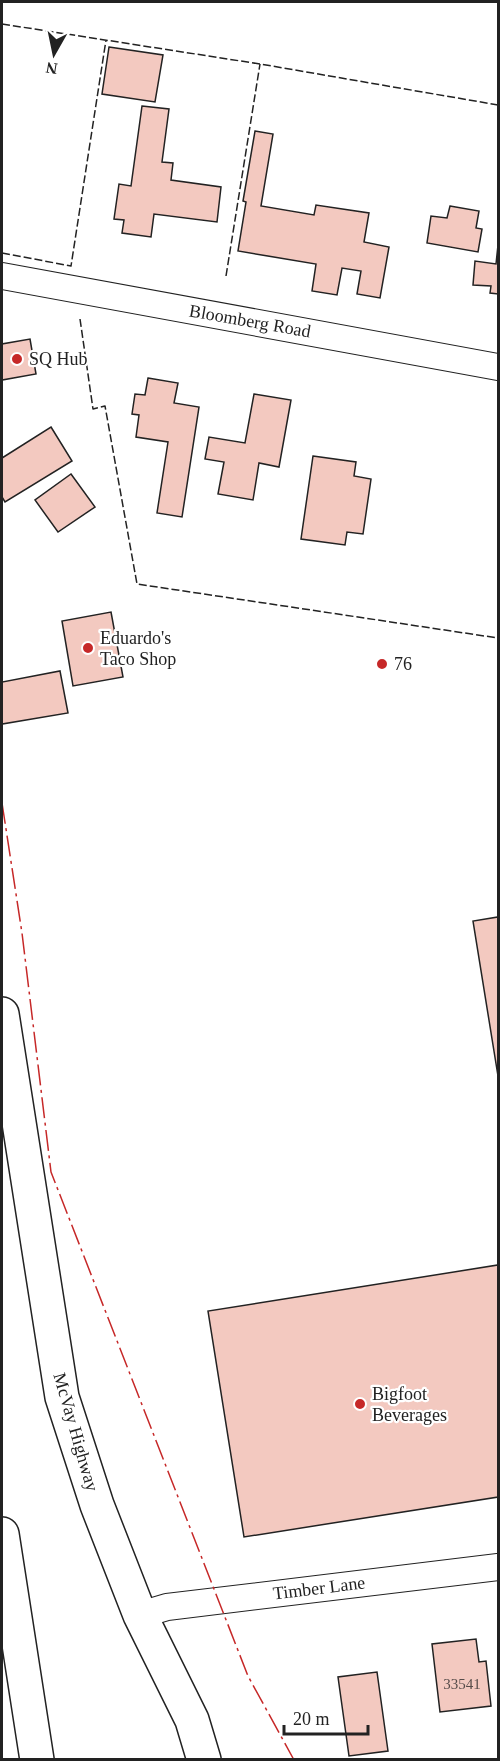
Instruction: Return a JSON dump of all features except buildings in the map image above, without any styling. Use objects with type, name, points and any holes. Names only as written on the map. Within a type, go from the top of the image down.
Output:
[{"type":"main road","name":"McVay Highway","points":[[2,1014],[62,1397],[97,1505],[140,1615],[192,1720],[204,1760]]},
{"type":"main road","points":[[2,1534],[37,1760]]},
{"type":"street","name":"Bloomberg Road","points":[[2,276],[498,367]]},
{"type":"street","name":"Timber Lane","points":[[140,1615],[166,1606],[498,1567]]},
{"type":"fence","points":[[2,24],[260,64],[498,105]]},
{"type":"fence","points":[[2,253],[71,266],[106,40]]},
{"type":"fence","points":[[226,276],[260,64]]},
{"type":"fence","points":[[80,319],[93,409],[105,406],[137,584],[498,638]]},
{"type":"power","points":[[2,803],[22,933],[51,1172],[248,1676],[294,1760]]},
{"type":"place","name":"SQ Hub","points":[[17,359]]},
{"type":"place","name":"Eduardo's Taco Shop","points":[[88,648]]},
{"type":"place","name":"76","points":[[382,664]]},
{"type":"place","name":"Bigfoot Beverages","points":[[360,1404]]}]
